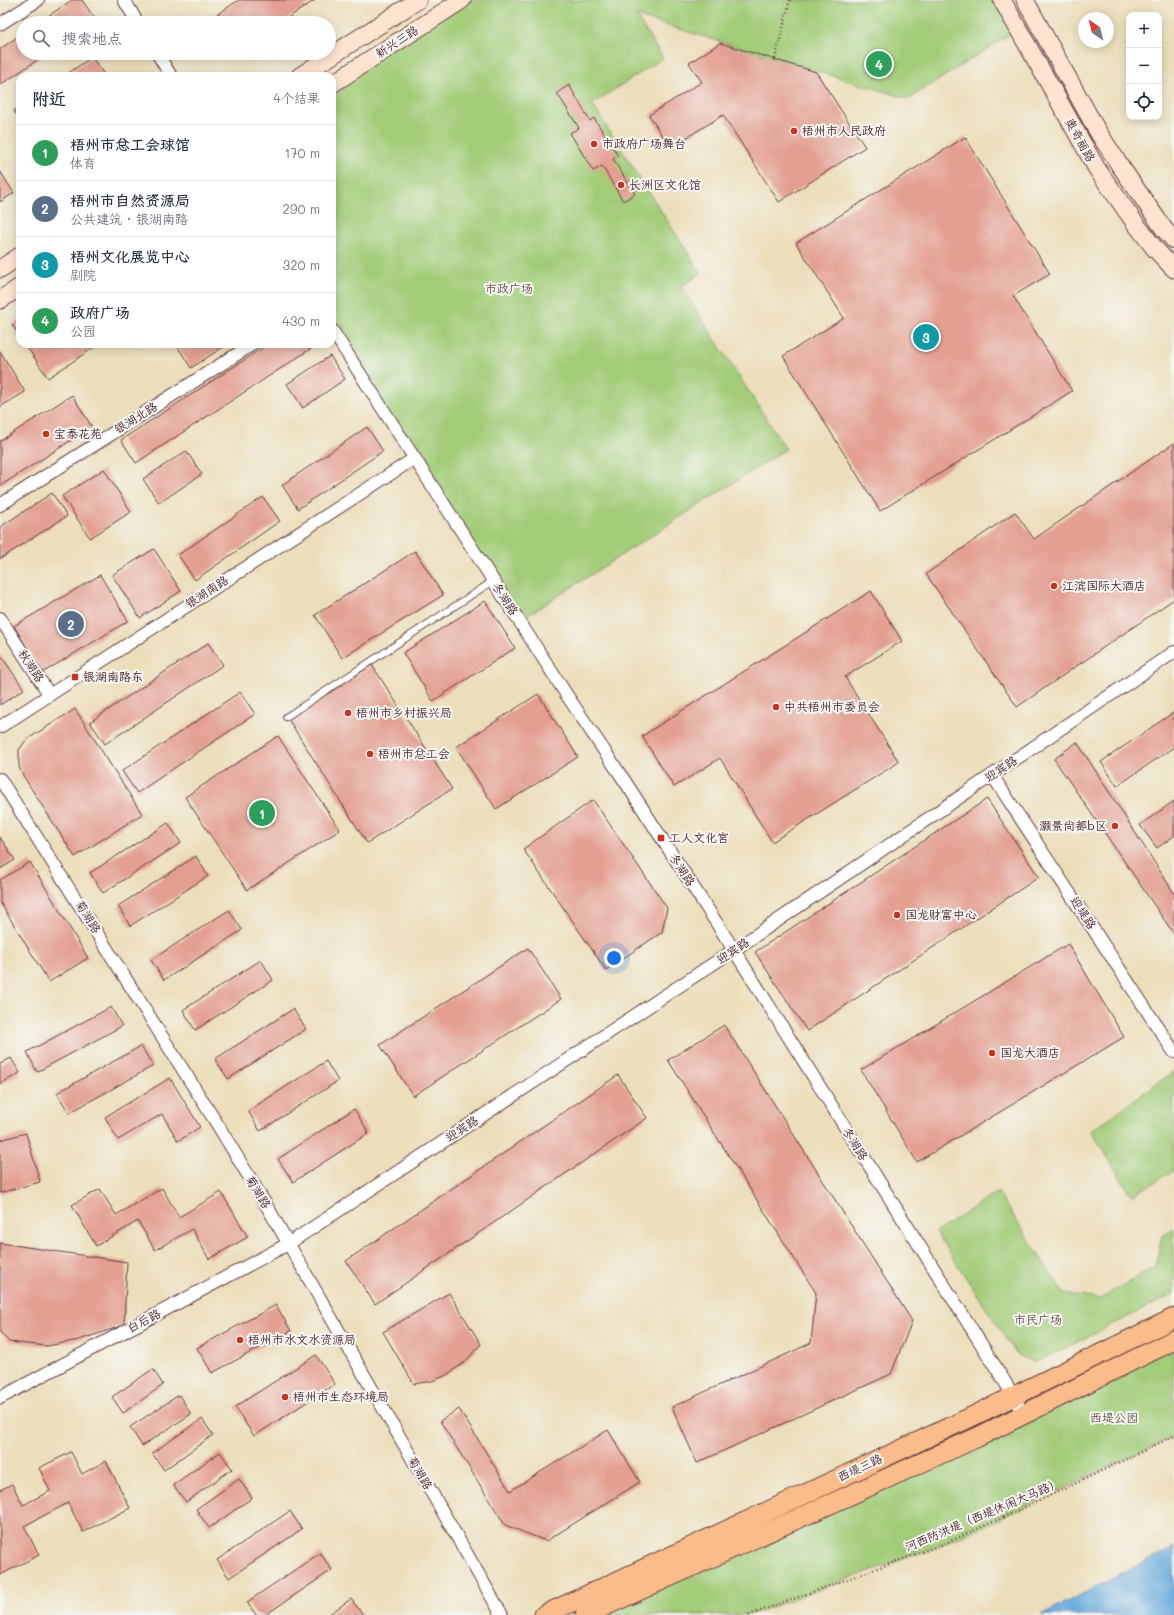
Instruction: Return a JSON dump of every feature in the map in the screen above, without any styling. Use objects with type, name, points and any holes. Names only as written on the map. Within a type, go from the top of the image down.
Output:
[{"type":"main road","name":"新兴三路","points":[[336,53],[418,0]]},
{"type":"main road","name":"新兴三路","points":[[336,81],[462,0]]},
{"type":"main road","name":"奥奇丽路","points":[[1002,0],[1097,169],[1155,249],[1174,269]]},
{"type":"main road","name":"奥奇丽路","points":[[1025,0],[1098,132],[1164,229],[1174,240]]},
{"type":"main road","name":"新兴三路","points":[[306,72],[325,60]]},
{"type":"main road","points":[[0,269],[16,259]]},
{"type":"main road","points":[[0,300],[16,290]]},
{"type":"main road","name":"西堤三路","points":[[544,1615],[1014,1397],[1174,1318]]},
{"type":"main road","name":"西堤三路","points":[[585,1615],[1024,1415],[1174,1340]]},
{"type":"street","points":[[0,24],[38,0]]},
{"type":"street","points":[[124,0],[134,16]]},
{"type":"street","points":[[161,60],[168,72]]},
{"type":"street","name":"冬湖路","points":[[336,336],[493,581],[734,950],[1024,1415]]},
{"type":"street","name":"银湖北路","points":[[0,505],[246,348]]},
{"type":"street","name":"银湖南路","points":[[0,727],[415,458]]},
{"type":"street","name":"秋湖路","points":[[0,618],[49,694]]},
{"type":"street","name":"迎宾路","points":[[288,1244],[734,950],[1174,652]]},
{"type":"street","name":"迎堤路","points":[[992,775],[1174,1052]]},
{"type":"street","name":"菊湖路","points":[[0,779],[220,1127],[502,1615]]},
{"type":"street","name":"白后路","points":[[0,1398],[288,1244]]},
{"type":"lane","points":[[286,717],[493,581]]},
{"type":"path","points":[[774,59],[790,0]]},
{"type":"path","name":"河西防洪堤（西堤休闲大马路）","points":[[749,1615],[944,1544],[1043,1499],[1174,1436]]},
{"type":"green space","name":"市政广场","points":[[462,0],[1002,0],[1018,29],[909,99],[636,16],[663,58],[592,104],[701,273],[681,287],[786,449],[519,621],[336,336],[336,81]]},
{"type":"green space","points":[[1174,1071],[1174,1173],[1172,1171],[1132,1196],[1091,1131]]},
{"type":"green space","name":"市民广场","points":[[998,1192],[1064,1294],[1100,1299],[1155,1266],[1162,1236],[1174,1228],[1174,1294],[1039,1361],[1031,1361],[1017,1355],[936,1232]]},
{"type":"green space","name":"西堤公园","points":[[1174,1340],[1174,1436],[1043,1499],[944,1544],[749,1615],[585,1615]]},
{"type":"water","points":[[1174,1547],[1174,1615],[1041,1615]]},
{"type":"building","points":[[72,0],[82,0],[93,16],[48,16]]},
{"type":"building","points":[[239,0],[315,0],[291,16],[215,16]]},
{"type":"building","points":[[16,38],[16,60],[38,60],[20,72],[16,72],[16,74],[0,85],[0,49]]},
{"type":"building","name":"梧州市人民政府","points":[[720,43],[816,72],[865,147],[779,202],[723,115],[670,148],[649,115],[702,82],[689,63]]},
{"type":"building","points":[[88,60],[94,60],[102,72],[70,72]]},
{"type":"building","points":[[569,85],[590,121],[594,118],[618,156],[613,159],[635,194],[623,201],[602,166],[593,171],[570,133],[579,128],[557,93]]},
{"type":"building","points":[[965,137],[1050,274],[1013,296],[1072,391],[880,511],[783,356],[844,318],[796,243]]},
{"type":"building","points":[[0,171],[14,193],[0,202]]},
{"type":"building","points":[[16,322],[16,330],[12,325]]},
{"type":"building","points":[[28,348],[93,348],[48,378]]},
{"type":"building","points":[[178,348],[222,348],[191,368]]},
{"type":"building","points":[[263,348],[312,348],[136,463],[121,440]]},
{"type":"building","points":[[0,351],[25,392],[0,407]]},
{"type":"building","points":[[330,356],[345,379],[303,408],[287,384]]},
{"type":"building","name":"宝泰花苑","points":[[72,395],[92,427],[0,486],[0,441]]},
{"type":"building","points":[[367,427],[383,451],[298,509],[282,485]]},
{"type":"building","name":"江滨国际大酒店","points":[[1174,443],[1174,599],[1017,707],[926,574],[1015,512],[1034,539]]},
{"type":"building","points":[[186,451],[202,474],[159,503],[143,479]]},
{"type":"building","points":[[104,469],[131,512],[90,538],[62,496]]},
{"type":"building","points":[[52,493],[67,516],[0,559],[0,527]]},
{"type":"building","points":[[263,497],[280,521],[195,580],[178,555]]},
{"type":"building","points":[[154,549],[181,591],[140,618],[112,575]]},
{"type":"building","points":[[415,551],[443,595],[342,658],[315,615]]},
{"type":"building","points":[[100,575],[128,621],[42,673],[14,626]]},
{"type":"building","name":"中共梧州市委员会","points":[[871,591],[902,641],[845,677],[899,762],[772,842],[720,758],[674,787],[642,736]]},
{"type":"building","points":[[485,601],[515,648],[433,701],[403,653]]},
{"type":"building","points":[[208,643],[223,665],[105,744],[90,722]]},
{"type":"building","points":[[0,654],[24,689],[0,705]]},
{"type":"building","name":"梧州市总工会","points":[[372,665],[452,789],[367,843],[288,719]]},
{"type":"building","points":[[240,692],[255,714],[137,793],[122,771]]},
{"type":"building","points":[[538,694],[578,757],[496,809],[456,747]]},
{"type":"building","points":[[75,709],[142,814],[75,857],[22,774],[19,767],[19,750],[26,740]]},
{"type":"building","points":[[1174,712],[1174,747],[1117,786],[1101,762]]},
{"type":"building","points":[[278,736],[340,830],[247,890],[185,797]]},
{"type":"building","name":"灏景尚都b区","points":[[1077,742],[1174,893],[1174,934],[1054,759]]},
{"type":"building","name":"国龙财富中心","points":[[987,799],[1039,877],[807,1031],[755,952]]},
{"type":"building","points":[[593,800],[667,908],[662,932],[606,970],[523,849]]},
{"type":"building","points":[[1174,801],[1174,836],[1157,848],[1140,825]]},
{"type":"building","points":[[168,823],[181,843],[103,893],[90,873]]},
{"type":"building","points":[[0,837],[15,860],[0,869]]},
{"type":"building","points":[[196,856],[208,876],[130,926],[118,906]]},
{"type":"building","points":[[30,862],[88,958],[49,982],[0,902],[0,880]]},
{"type":"building","points":[[229,910],[242,930],[164,980],[151,960]]},
{"type":"building","name":"国龙大酒店","points":[[1068,944],[1124,1037],[917,1162],[861,1070]]},
{"type":"building","points":[[528,948],[561,999],[413,1096],[380,1045]]},
{"type":"building","points":[[261,960],[273,980],[195,1030],[183,1010]]},
{"type":"building","points":[[111,1007],[122,1026],[37,1072],[27,1052]]},
{"type":"building","points":[[293,1009],[306,1029],[228,1079],[215,1059]]},
{"type":"building","points":[[724,1025],[912,1321],[891,1374],[697,1463],[672,1407],[811,1343],[816,1293],[668,1060]]},
{"type":"building","points":[[141,1046],[153,1066],[69,1113],[57,1093]]},
{"type":"building","points":[[11,1058],[20,1073],[0,1084],[0,1064]]},
{"type":"building","points":[[326,1061],[338,1081],[260,1131],[248,1111]]},
{"type":"building","points":[[618,1075],[647,1118],[375,1304],[346,1261]]},
{"type":"building","points":[[170,1078],[200,1127],[178,1141],[162,1114],[118,1140],[105,1117]]},
{"type":"building","points":[[354,1109],[369,1133],[293,1182],[278,1159]]},
{"type":"building","points":[[26,1133],[40,1182],[0,1193],[0,1140]]},
{"type":"building","points":[[162,1188],[179,1217],[221,1192],[248,1237],[209,1259],[192,1229],[155,1250],[138,1221],[96,1246],[72,1205],[100,1189],[116,1215]]},
{"type":"building","points":[[0,1243],[127,1262],[124,1325],[79,1340],[47,1346],[9,1342],[0,1332]]},
{"type":"building","points":[[449,1293],[481,1344],[465,1362],[445,1376],[432,1381],[414,1384],[383,1332]]},
{"type":"building","points":[[276,1305],[291,1331],[212,1373],[197,1348]]},
{"type":"building","points":[[316,1355],[335,1384],[254,1436],[235,1407]]},
{"type":"building","points":[[153,1369],[163,1385],[123,1413],[112,1397]]},
{"type":"building","points":[[179,1395],[191,1414],[142,1446],[130,1427]]},
{"type":"building","points":[[459,1409],[510,1491],[608,1430],[640,1482],[546,1541],[505,1525],[440,1421]]},
{"type":"building","points":[[202,1419],[213,1435],[164,1470],[152,1453]]},
{"type":"building","points":[[71,1452],[82,1474],[106,1461],[130,1508],[83,1532],[68,1503],[24,1526],[39,1555],[0,1575],[0,1490],[12,1484],[23,1505],[50,1491],[39,1468]]},
{"type":"building","points":[[220,1452],[232,1469],[186,1502],[173,1485]]},
{"type":"building","points":[[239,1479],[252,1498],[209,1528],[196,1509]]},
{"type":"building","points":[[290,1511],[302,1529],[229,1578],[217,1560]]},
{"type":"building","points":[[320,1553],[332,1570],[265,1615],[256,1615],[247,1602]]},
{"type":"building","points":[[351,1599],[363,1615],[328,1615]]},
{"type":"place","name":"政府广场","points":[[879,64]]},
{"type":"place","name":"梧州市人民政府","points":[[794,131]]},
{"type":"place","name":"市政府广场舞台","points":[[594,144]]},
{"type":"place","name":"长洲区文化馆","points":[[621,185]]},
{"type":"place","name":"梧州文化展览中心","points":[[926,337]]},
{"type":"place","name":"宝泰花苑","points":[[46,434]]},
{"type":"place","name":"江滨国际大酒店","points":[[1054,586]]},
{"type":"place","name":"梧州市自然资源局","points":[[71,624]]},
{"type":"place","name":"银湖南路东","points":[[75,677]]},
{"type":"place","name":"中共梧州市委员会","points":[[776,707]]},
{"type":"place","name":"梧州市乡村振兴局","points":[[348,713]]},
{"type":"place","name":"梧州市总工会","points":[[370,754]]},
{"type":"place","name":"梧州市总工会球馆","points":[[262,813]]},
{"type":"place","name":"灏景尚都b区","points":[[1115,826]]},
{"type":"place","name":"工人文化宫","points":[[661,838]]},
{"type":"place","name":"国龙财富中心","points":[[897,915]]},
{"type":"place","name":"国龙大酒店","points":[[992,1053]]},
{"type":"place","name":"梧州市水文水资源局","points":[[240,1340]]},
{"type":"place","name":"梧州市生态环境局","points":[[285,1397]]}]
